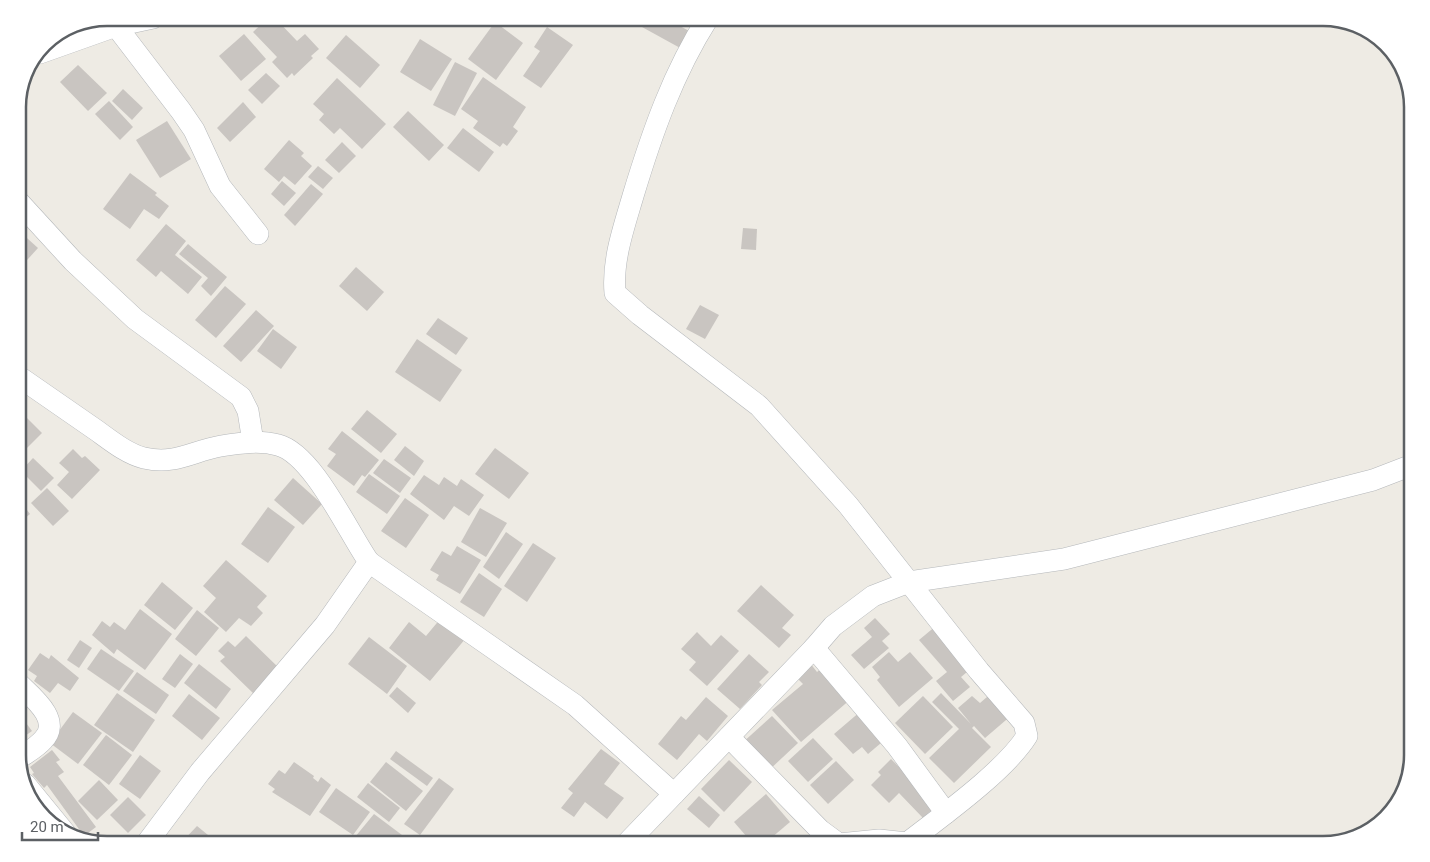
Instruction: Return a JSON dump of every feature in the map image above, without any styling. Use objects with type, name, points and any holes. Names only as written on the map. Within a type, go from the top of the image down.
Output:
[{"type":"street","points":[[51,49],[116,26],[182,111],[194,130],[220,186],[258,234]]},
{"type":"street","points":[[704,26],[671,85],[647,151],[624,228],[614,280],[615,293],[640,315],[759,406],[848,505],[1024,723],[1027,736],[1020,748],[917,836]]},
{"type":"street","points":[[26,210],[73,261],[135,319],[241,397],[248,411],[253,442]]},
{"type":"street","points":[[26,382],[122,448],[142,458],[167,462],[219,446],[253,442],[279,445],[298,456],[324,487],[353,539],[369,562],[575,705],[674,794]]},
{"type":"street","points":[[634,836],[833,626],[873,596],[909,582],[1064,559],[1373,480],[1404,468]]},
{"type":"street","points":[[152,836],[200,772],[325,625],[369,562]]},
{"type":"street","points":[[814,648],[897,746],[946,813]]},
{"type":"street","points":[[26,691],[41,706],[49,722],[48,732],[43,740],[26,753]]},
{"type":"street","points":[[729,737],[820,830],[828,836]]},
{"type":"building","points":[[259,26],[283,26],[297,41],[305,34],[319,49],[311,56],[313,58],[294,76],[292,73],[287,78],[272,62],[277,57],[253,32]]},
{"type":"building","points":[[492,26],[500,26],[523,43],[496,80],[468,59]]},
{"type":"building","points":[[680,26],[691,32],[682,49],[642,27]]},
{"type":"building","points":[[547,27],[573,45],[541,88],[523,76],[540,51],[534,47]]},
{"type":"building","points":[[244,34],[266,59],[241,81],[219,56]]},
{"type":"building","points":[[346,35],[380,65],[360,88],[326,58]]},
{"type":"building","points":[[420,39],[452,59],[431,91],[400,72]]},
{"type":"building","points":[[455,62],[477,73],[455,116],[433,105]]},
{"type":"building","points":[[78,65],[107,93],[88,111],[60,82]]},
{"type":"building","points":[[266,73],[280,86],[262,104],[248,90]]},
{"type":"building","points":[[483,77],[526,107],[513,127],[518,131],[507,146],[503,143],[500,147],[473,128],[478,121],[461,109]]},
{"type":"building","points":[[337,78],[386,124],[362,149],[340,128],[334,134],[319,120],[324,114],[313,104]]},
{"type":"building","points":[[123,89],[143,108],[132,120],[112,101]]},
{"type":"building","points":[[109,101],[133,127],[120,140],[95,114]]},
{"type":"building","points":[[243,102],[256,117],[230,142],[217,128]]},
{"type":"building","points":[[408,111],[444,145],[429,161],[393,127]]},
{"type":"building","points":[[167,121],[191,159],[160,178],[136,140]]},
{"type":"building","points":[[463,128],[494,152],[479,172],[447,148]]},
{"type":"building","points":[[289,140],[304,153],[301,156],[312,166],[295,185],[284,176],[279,182],[264,169]]},
{"type":"building","points":[[342,142],[356,156],[339,173],[325,160]]},
{"type":"building","points":[[318,166],[333,178],[323,189],[308,177]]},
{"type":"building","points":[[130,173],[157,193],[155,195],[169,206],[159,219],[144,209],[130,229],[103,209]]},
{"type":"building","points":[[282,181],[296,193],[284,206],[271,194]]},
{"type":"building","points":[[311,184],[323,194],[295,226],[284,215]]},
{"type":"building","points":[[166,224],[186,241],[175,255],[202,277],[188,294],[161,271],[156,277],[136,260]]},
{"type":"building","points":[[743,228],[757,229],[756,250],[741,249]]},
{"type":"building","points":[[26,237],[38,248],[26,261]]},
{"type":"building","points":[[188,244],[227,277],[211,296],[201,286],[208,278],[179,254]]},
{"type":"building","points":[[356,267],[384,292],[367,311],[339,286]]},
{"type":"building","points":[[225,286],[246,304],[216,338],[195,320]]},
{"type":"building","points":[[700,305],[719,315],[705,339],[686,329]]},
{"type":"building","points":[[256,310],[274,326],[241,362],[223,346]]},
{"type":"building","points":[[438,318],[468,338],[456,355],[426,334]]},
{"type":"building","points":[[273,329],[297,347],[281,369],[257,351]]},
{"type":"building","points":[[417,339],[462,370],[440,402],[395,372]]},
{"type":"building","points":[[367,410],[397,434],[381,453],[351,429]]},
{"type":"building","points":[[26,417],[42,433],[26,449]]},
{"type":"building","points":[[342,431],[379,460],[365,477],[362,475],[354,486],[327,466],[336,454],[328,449]]},
{"type":"building","points":[[405,446],[424,461],[414,476],[394,460]]},
{"type":"building","points":[[495,448],[529,473],[509,499],[475,474]]},
{"type":"building","points":[[73,449],[82,458],[85,456],[100,470],[72,499],[57,485],[69,472],[59,463]]},
{"type":"building","points":[[33,458],[54,478],[41,491],[26,476],[26,466]]},
{"type":"building","points":[[384,459],[411,478],[400,493],[373,473]]},
{"type":"building","points":[[369,474],[400,496],[387,514],[356,492]]},
{"type":"building","points":[[424,475],[439,485],[444,477],[457,486],[461,479],[484,495],[469,516],[454,506],[444,520],[410,494]]},
{"type":"building","points":[[293,478],[322,504],[303,525],[274,500]]},
{"type":"building","points":[[47,488],[69,511],[53,526],[31,503]]},
{"type":"building","points":[[405,498],[429,515],[406,548],[381,531]]},
{"type":"building","points":[[268,507],[295,527],[268,563],[241,544]]},
{"type":"building","points":[[480,508],[507,523],[486,557],[461,542]]},
{"type":"building","points":[[26,509],[30,514],[26,517]]},
{"type":"building","points":[[506,532],[523,544],[499,579],[483,567]]},
{"type":"building","points":[[533,543],[556,558],[527,602],[504,586]]},
{"type":"building","points":[[457,546],[481,560],[460,594],[436,580],[439,575],[430,570],[442,551],[451,556]]},
{"type":"building","points":[[226,560],[267,596],[257,607],[263,613],[251,626],[239,618],[226,632],[204,612],[216,598],[203,586]]},
{"type":"building","points":[[479,573],[502,589],[484,617],[460,602]]},
{"type":"building","points":[[162,582],[193,608],[175,630],[144,605]]},
{"type":"building","points":[[761,585],[794,615],[782,628],[791,635],[779,648],[737,611]]},
{"type":"building","points":[[140,609],[172,634],[145,670],[117,649],[114,654],[92,635],[102,621],[110,627],[114,622],[125,630]]},
{"type":"building","points":[[197,610],[219,628],[196,656],[175,639]]},
{"type":"building","points":[[441,618],[466,638],[430,681],[389,648],[409,622],[426,636]]},
{"type":"building","points":[[875,618],[890,634],[882,641],[889,648],[864,669],[851,655],[872,637],[864,628]]},
{"type":"building","points":[[937,625],[973,667],[961,677],[970,687],[953,701],[936,681],[947,672],[919,640]]},
{"type":"building","points":[[697,632],[711,646],[721,635],[739,651],[707,686],[689,670],[696,662],[681,649]]},
{"type":"building","points":[[246,636],[280,669],[255,695],[220,661],[225,657],[218,651],[228,641],[235,647]]},
{"type":"building","points":[[369,637],[407,666],[387,694],[348,664]]},
{"type":"building","points":[[80,640],[92,648],[79,668],[67,660]]},
{"type":"building","points":[[101,649],[134,671],[119,691],[87,669]]},
{"type":"building","points":[[889,652],[898,662],[910,652],[933,678],[899,707],[877,680],[880,677],[872,667]]},
{"type":"building","points":[[40,653],[49,659],[51,655],[79,678],[70,691],[58,683],[50,693],[34,681],[37,676],[28,670]]},
{"type":"building","points":[[180,654],[193,664],[175,688],[162,679]]},
{"type":"building","points":[[749,654],[769,672],[759,682],[762,685],[740,709],[717,689]]},
{"type":"building","points":[[810,663],[817,672],[824,666],[852,698],[801,742],[772,710],[803,684],[795,676]]},
{"type":"building","points":[[199,664],[231,689],[216,709],[184,683]]},
{"type":"building","points":[[137,672],[169,695],[156,714],[123,691]]},
{"type":"building","points":[[397,687],[416,703],[408,713],[389,696]]},
{"type":"building","points":[[994,691],[1013,714],[985,738],[974,726],[972,728],[991,747],[954,783],[929,758],[959,729],[932,702],[941,693],[971,724],[958,708],[972,696],[980,703]]},
{"type":"building","points":[[117,693],[155,720],[133,752],[94,725]]},
{"type":"building","points":[[189,694],[220,718],[202,740],[172,716]]},
{"type":"building","points":[[923,696],[953,727],[925,754],[895,723]]},
{"type":"building","points":[[706,697],[728,716],[707,741],[699,734],[677,760],[658,744],[681,716],[686,720]]},
{"type":"building","points":[[861,711],[881,743],[868,754],[862,747],[853,754],[834,734]]},
{"type":"building","points":[[73,712],[102,733],[78,764],[50,743]]},
{"type":"building","points":[[772,716],[798,743],[767,772],[741,744]]},
{"type":"building","points":[[26,723],[32,731],[26,735]]},
{"type":"building","points":[[106,735],[132,755],[109,785],[83,765]]},
{"type":"building","points":[[813,738],[833,759],[808,782],[788,761]]},
{"type":"building","points":[[601,749],[620,763],[604,784],[624,798],[607,819],[585,802],[574,817],[561,808],[573,793],[568,789]]},
{"type":"building","points":[[52,750],[60,760],[56,762],[64,772],[58,776],[96,827],[88,833],[81,831],[47,785],[44,788],[32,774],[34,773],[30,767]]},
{"type":"building","points":[[396,751],[433,778],[427,786],[390,759]]},
{"type":"building","points":[[140,755],[161,771],[140,799],[119,784]]},
{"type":"building","points":[[891,759],[937,805],[923,818],[899,793],[889,803],[871,785],[881,775],[878,772]]},
{"type":"building","points":[[729,760],[752,782],[724,812],[701,789]]},
{"type":"building","points":[[836,761],[854,780],[828,804],[810,785]]},
{"type":"building","points":[[294,762],[314,776],[313,778],[318,782],[321,777],[331,785],[310,816],[272,792],[275,789],[268,784],[279,770],[285,774]]},
{"type":"building","points":[[386,762],[423,791],[406,811],[370,782]]},
{"type":"building","points":[[439,778],[454,789],[420,835],[404,824]]},
{"type":"building","points":[[99,780],[118,800],[97,820],[78,801]]},
{"type":"building","points":[[368,783],[400,808],[389,822],[357,797]]},
{"type":"building","points":[[336,788],[370,812],[353,835],[319,812]]},
{"type":"building","points":[[766,794],[790,822],[773,836],[746,836],[734,822]]},
{"type":"building","points":[[699,796],[720,815],[709,828],[687,809]]},
{"type":"building","points":[[128,797],[146,815],[128,833],[110,815]]},
{"type":"building","points":[[374,814],[403,836],[356,836]]},
{"type":"building","points":[[197,826],[209,836],[188,836]]}]
